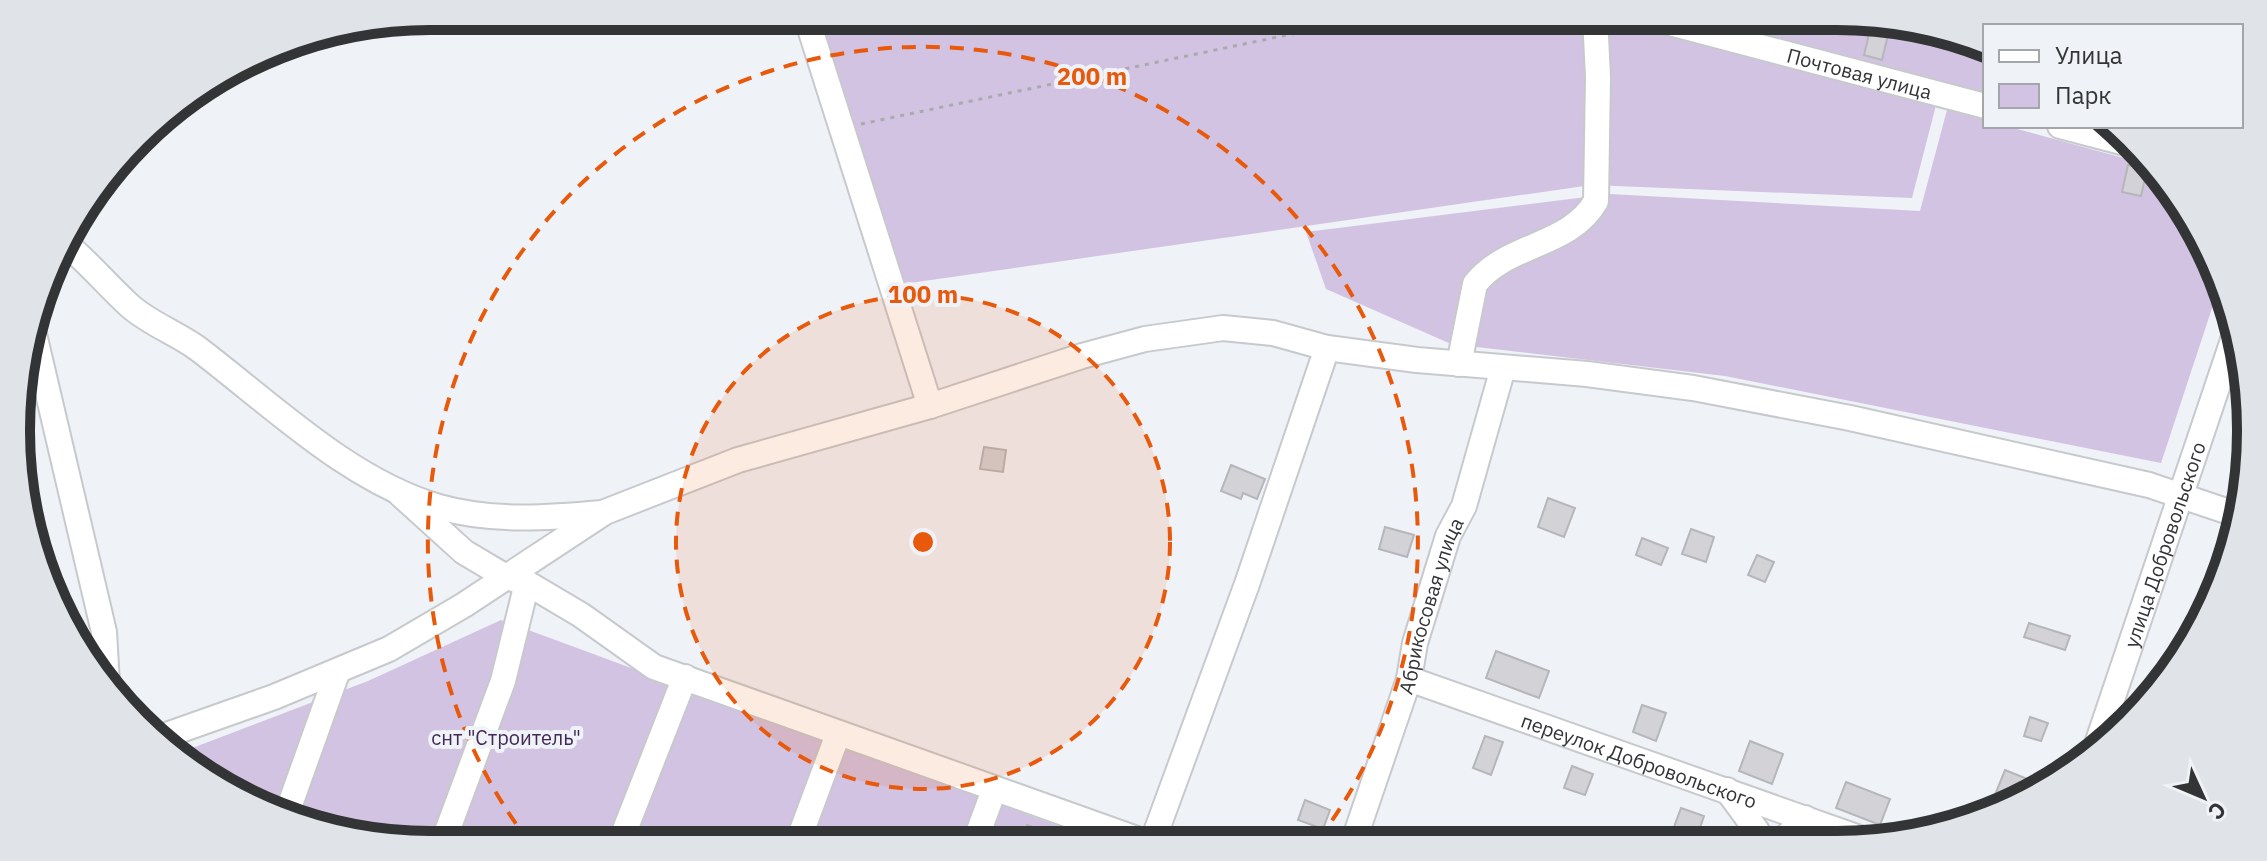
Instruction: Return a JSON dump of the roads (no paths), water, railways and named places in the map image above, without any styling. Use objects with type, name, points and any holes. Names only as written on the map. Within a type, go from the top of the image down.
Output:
[{"type":"street","points":[[810,30],[930,406]]},
{"type":"street","points":[[1459,364],[1475,284],[1482,275],[1491,265],[1512,254],[1574,228],[1588,216],[1596,201],[1596,30]]},
{"type":"street","name":"Почтовая улица","points":[[1696,30],[1983,105]]},
{"type":"street","points":[[2068,128],[2112,140]]},
{"type":"street","points":[[73,250],[133,309],[192,345],[294,427],[400,494],[464,552],[581,615],[654,667],[1115,831]]},
{"type":"street","points":[[400,494],[442,507],[540,519],[605,512],[738,460],[930,406],[1145,339],[1223,328],[1273,333],[1327,348],[1459,364],[1587,374],[1693,388],[1850,418],[2180,494],[2228,512]]},
{"type":"street","points":[[1154,831],[1247,584],[1327,348]]},
{"type":"street","name":"улица Добровольского","points":[[2101,732],[2229,352]]},
{"type":"street","points":[[37,355],[92,571],[104,632],[106,665]]},
{"type":"street","name":"Абрикосовая улица","points":[[1357,831],[1409,679],[1415,643],[1448,536],[1464,506],[1503,368]]},
{"type":"street","points":[[169,734],[337,673],[427,629],[516,580],[605,512]]},
{"type":"street","points":[[447,831],[503,681],[516,580]]},
{"type":"street","points":[[290,806],[337,673]]},
{"type":"street","points":[[624,831],[685,677]]},
{"type":"street","name":"переулок Добровольского","points":[[1409,679],[1840,831]]},
{"type":"street","points":[[802,831],[838,734]]},
{"type":"street","points":[[979,831],[994,790]]},
{"type":"street","points":[[1727,790],[1757,831]]},
{"type":"street","points":[[1792,831],[1805,818]]},
{"type":"park label","name":"снт \"Строитель\"","points":[[506,737]]}]
